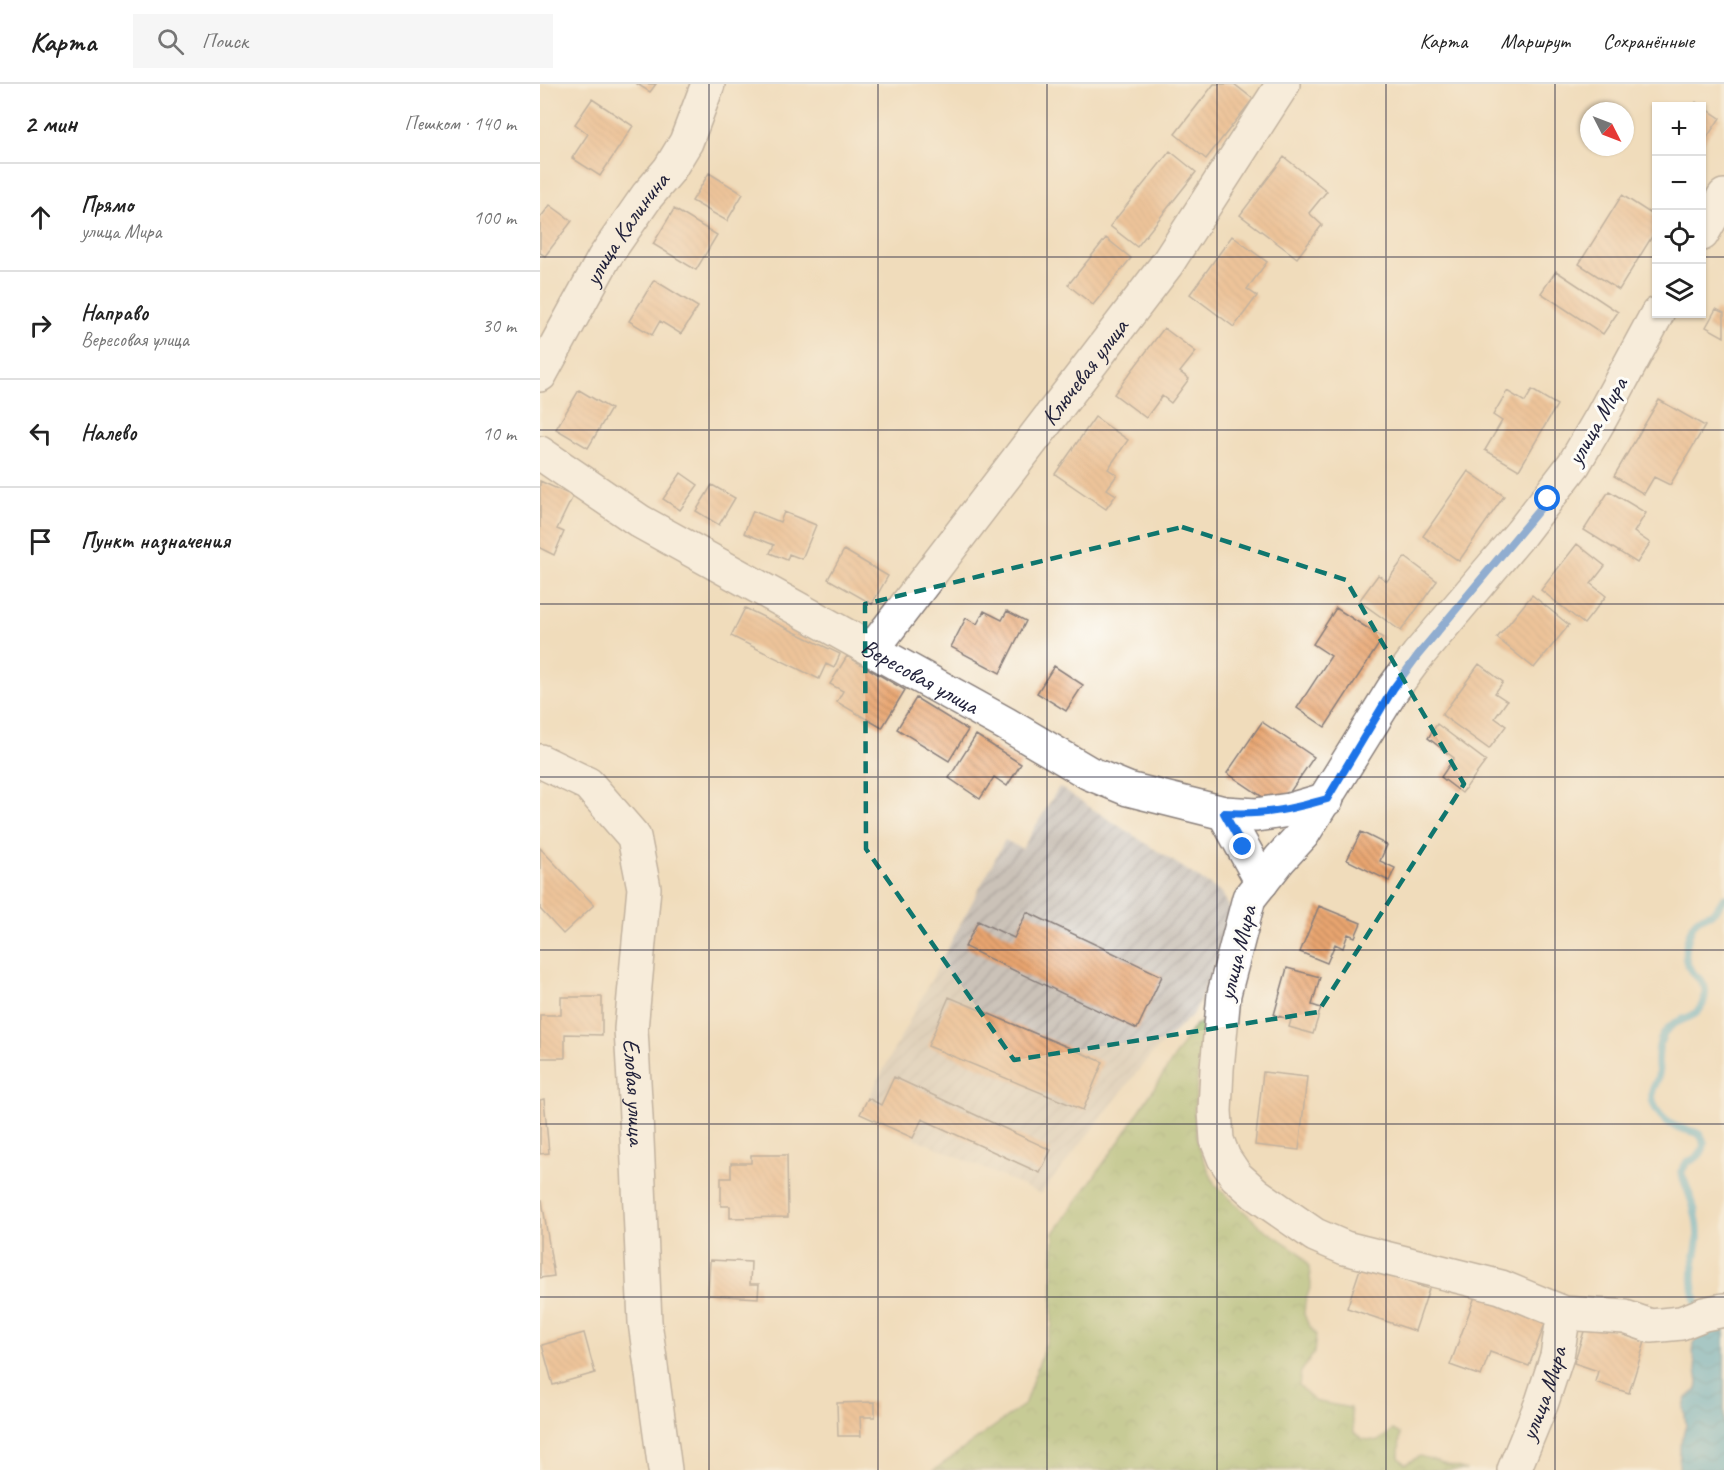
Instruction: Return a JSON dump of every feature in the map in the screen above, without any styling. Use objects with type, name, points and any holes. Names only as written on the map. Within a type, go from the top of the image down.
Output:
[{"type":"street","name":"улица Калинина","points":[[540,375],[604,258],[641,204],[669,170],[686,142],[708,84]]},
{"type":"street","name":"Ключевая улица","points":[[872,650],[1167,264],[1283,84]]},
{"type":"street","points":[[1706,226],[1724,196]]},
{"type":"street","name":"улица Мира","points":[[1655,318],[1574,464],[1521,533],[1418,655],[1393,689],[1327,799],[1303,834],[1250,898],[1224,994],[1216,1069],[1217,1140],[1224,1158],[1236,1176],[1256,1194],[1315,1235],[1345,1248],[1501,1287],[1564,1313],[1625,1317],[1651,1326],[1681,1323],[1704,1314],[1724,1310]]},
{"type":"street","name":"Вересовая улица","points":[[540,453],[641,522],[1006,724],[1089,773],[1128,789],[1224,813],[1256,815],[1289,810],[1327,799]]},
{"type":"street","name":"Еловая улица","points":[[540,761],[588,784],[634,837],[644,888],[631,1029],[645,1322],[665,1470]]},
{"type":"street","points":[[1224,813],[1262,882]]},
{"type":"street","name":"улица Мира","points":[[1514,1470],[1542,1401],[1557,1356],[1564,1313]]},
{"type":"highlighted area","points":[[1182,527],[1346,580],[1464,784],[1318,1012],[1014,1060],[866,849],[865,604]]},
{"type":"shaded area","points":[[1059,787],[1222,893],[1235,919],[1194,1013],[1149,1057],[1041,1194],[860,1114],[1005,840],[1022,849]]},
{"type":"green space","points":[[1203,1022],[1194,1114],[1198,1146],[1215,1185],[1260,1226],[1300,1253],[1309,1267],[1311,1285],[1304,1314],[1316,1335],[1314,1353],[1301,1372],[1299,1385],[1314,1401],[1350,1408],[1354,1432],[1363,1439],[1378,1441],[1393,1430],[1400,1434],[1399,1457],[1405,1464],[1420,1456],[1467,1470],[934,1470],[1024,1405],[1052,1326],[1054,1233],[1125,1133],[1195,1025]]},
{"type":"water","points":[[1724,1321],[1724,1470],[1679,1470],[1680,1445],[1686,1425],[1684,1408],[1686,1399],[1697,1389],[1698,1383],[1693,1352],[1694,1343],[1706,1329]]},
{"type":"building","points":[[637,84],[656,84],[650,92]]},
{"type":"building","points":[[1214,84],[1234,84],[1253,99],[1206,159],[1175,134]]},
{"type":"building","points":[[592,99],[633,126],[600,176],[572,158],[588,134],[575,124]]},
{"type":"building","points":[[1706,109],[1720,118],[1706,139]]},
{"type":"building","points":[[1170,151],[1196,172],[1137,247],[1110,226]]},
{"type":"building","points":[[1284,157],[1327,191],[1309,213],[1322,225],[1297,258],[1240,215]]},
{"type":"building","points":[[709,173],[743,194],[727,221],[692,201]]},
{"type":"building","points":[[1622,195],[1652,214],[1652,236],[1619,290],[1579,264]]},
{"type":"building","points":[[550,205],[572,221],[545,256],[540,253],[540,218]]},
{"type":"building","points":[[674,209],[717,235],[696,270],[653,244]]},
{"type":"building","points":[[1232,236],[1267,262],[1247,289],[1257,296],[1234,327],[1190,294]]},
{"type":"building","points":[[1106,238],[1131,258],[1093,305],[1068,285]]},
{"type":"building","points":[[1556,271],[1618,312],[1603,334],[1541,293]]},
{"type":"building","points":[[654,280],[698,307],[681,334],[660,321],[652,335],[629,321]]},
{"type":"building","points":[[1716,309],[1724,313],[1724,337],[1706,327]]},
{"type":"building","points":[[1164,328],[1196,352],[1180,372],[1189,379],[1171,403],[1162,396],[1146,418],[1114,394]]},
{"type":"building","points":[[579,390],[611,409],[588,448],[556,429]]},
{"type":"building","points":[[1532,390],[1557,405],[1519,470],[1485,450],[1502,421],[1493,415],[1507,391],[1525,402]]},
{"type":"building","points":[[1659,400],[1705,426],[1670,485],[1654,477],[1644,494],[1614,476]]},
{"type":"building","points":[[1095,417],[1128,440],[1108,469],[1117,475],[1107,489],[1116,495],[1106,509],[1055,474]]},
{"type":"building","points":[[1468,471],[1504,496],[1459,561],[1423,536]]},
{"type":"building","points":[[681,473],[698,485],[680,510],[663,499]]},
{"type":"building","points":[[540,481],[573,496],[557,529],[564,532],[554,555],[540,548]]},
{"type":"building","points":[[712,485],[735,498],[719,525],[696,511]]},
{"type":"building","points":[[1609,491],[1646,513],[1634,532],[1650,543],[1637,563],[1584,530]]},
{"type":"building","points":[[753,511],[780,522],[784,512],[816,525],[802,559],[789,554],[787,560],[770,553],[774,545],[744,533]]},
{"type":"building","points":[[1577,544],[1605,566],[1591,584],[1606,596],[1584,624],[1541,590]]},
{"type":"building","points":[[844,550],[888,576],[872,604],[828,579]]},
{"type":"building","points":[[1405,557],[1437,581],[1401,631],[1359,601],[1378,575],[1387,581]]},
{"type":"building","points":[[1532,595],[1569,625],[1534,668],[1497,638]]},
{"type":"building","points":[[745,608],[840,654],[834,668],[826,664],[819,679],[731,636]]},
{"type":"building","points":[[1336,608],[1383,638],[1325,727],[1297,708],[1331,656],[1313,644]]},
{"type":"building","points":[[984,611],[1002,620],[1007,611],[1026,621],[1000,673],[951,647],[966,618],[977,624]]},
{"type":"building","points":[[847,656],[905,690],[882,728],[837,702],[843,691],[830,684]]},
{"type":"building","points":[[1479,664],[1503,682],[1495,693],[1507,701],[1495,718],[1506,726],[1489,749],[1442,715]]},
{"type":"building","points":[[1054,666],[1083,685],[1066,711],[1037,693]]},
{"type":"building","points":[[916,698],[968,730],[949,761],[897,729]]},
{"type":"building","points":[[1262,722],[1314,757],[1279,808],[1227,773]]},
{"type":"building","points":[[1437,724],[1486,761],[1462,793],[1441,777],[1454,758],[1428,738]]},
{"type":"building","points":[[976,735],[1021,764],[1007,786],[994,777],[980,799],[949,778]]},
{"type":"building","points":[[1361,832],[1387,845],[1380,861],[1395,868],[1389,881],[1347,860]]},
{"type":"building","points":[[540,848],[594,905],[563,934],[540,909]]},
{"type":"building","points":[[1319,906],[1361,923],[1355,937],[1348,934],[1343,948],[1335,944],[1327,963],[1300,952]]},
{"type":"building","points":[[1027,912],[1162,976],[1137,1029],[965,947],[978,921],[1014,938]]},
{"type":"building","points":[[1287,968],[1320,977],[1312,1005],[1321,1008],[1313,1034],[1289,1027],[1291,1020],[1274,1015]]},
{"type":"building","points":[[561,997],[602,997],[602,1035],[565,1034],[565,1058],[540,1058],[540,1015],[561,1015]]},
{"type":"building","points":[[949,997],[1103,1062],[1083,1110],[928,1046]]},
{"type":"building","points":[[1263,1072],[1307,1077],[1299,1150],[1255,1145]]},
{"type":"building","points":[[894,1077],[1051,1150],[1040,1173],[922,1119],[913,1138],[860,1114],[868,1098],[881,1105]]},
{"type":"building","points":[[544,1099],[549,1153],[540,1154],[540,1100]]},
{"type":"building","points":[[751,1155],[787,1155],[788,1217],[730,1218],[730,1206],[721,1206],[721,1178],[731,1178],[731,1163],[751,1163]]},
{"type":"building","points":[[540,1200],[542,1200],[554,1276],[540,1278]]},
{"type":"building","points":[[710,1260],[751,1262],[750,1284],[759,1284],[758,1298],[708,1295]]},
{"type":"building","points":[[1361,1266],[1429,1289],[1415,1331],[1347,1308]]},
{"type":"building","points":[[1477,1291],[1548,1316],[1529,1366],[1490,1352],[1481,1376],[1450,1365]]},
{"type":"building","points":[[1587,1322],[1645,1342],[1629,1393],[1595,1382],[1598,1371],[1574,1363]]},
{"type":"building","points":[[584,1333],[595,1373],[553,1385],[542,1345]]},
{"type":"building","points":[[875,1402],[875,1417],[860,1417],[861,1436],[838,1436],[837,1403]]},
{"type":"waterway","points":[[1697,1307],[1693,1275],[1698,1227],[1681,1172],[1687,1162],[1701,1152],[1703,1139],[1694,1132],[1666,1121],[1655,1106],[1652,1094],[1659,1075],[1659,1048],[1664,1034],[1675,1023],[1697,1012],[1705,995],[1703,984],[1690,969],[1686,959],[1686,945],[1690,931],[1696,921],[1715,911],[1724,898]]},
{"type":"route","points":[[1243,847],[1224,813],[1256,815],[1289,810],[1327,799],[1393,689],[1418,655],[1548,499]]}]
